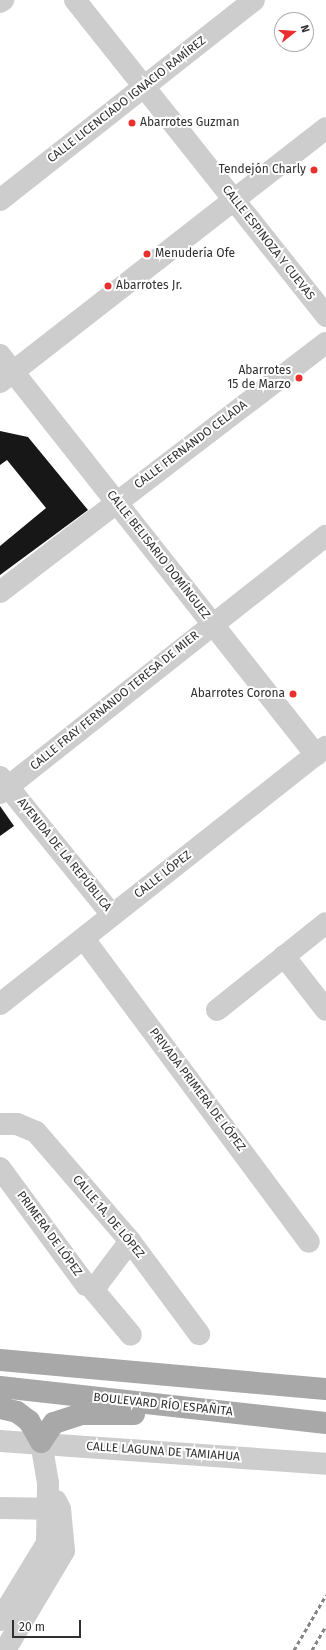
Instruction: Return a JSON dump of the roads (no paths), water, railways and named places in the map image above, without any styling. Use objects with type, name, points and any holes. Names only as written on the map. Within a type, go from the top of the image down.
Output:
[{"type":"main road","points":[[0,1360],[326,1389]]},
{"type":"main road","name":"BOULEVARD RÍO ESPAÑITA","points":[[0,1387],[326,1423]]},
{"type":"main road","points":[[0,1408],[17,1412],[23,1417],[41,1442],[54,1423],[82,1414],[230,1413]]},
{"type":"street","name":"CALLE ESPINOZA Y CUEVAS","points":[[75,0],[326,316]]},
{"type":"street","name":"CALLE LICENCIADO IGNACIO RAMÍREZ","points":[[0,200],[254,0]]},
{"type":"street","points":[[4,370],[234,200],[326,128]]},
{"type":"street","name":"CALLE FERNANDO CELADA","points":[[0,592],[326,343]]},
{"type":"street","name":"CALLE BELISARIO DOMÍNGUEZ","points":[[4,370],[116,502],[212,624],[321,751]]},
{"type":"street","name":"CALLE FRAY FERNANDO TERESA DE MIER","points":[[3,786],[326,536]]},
{"type":"street","name":"CALLE LÓPEZ","points":[[0,1004],[321,751]]},
{"type":"street","name":"AVENIDA DE LA REPÚBLICA","points":[[3,786],[112,915]]},
{"type":"street","points":[[217,1010],[326,923]]},
{"type":"street","name":"PRIVADA PRIMERA DE LÓPEZ","points":[[84,939],[309,1242]]},
{"type":"street","points":[[284,956],[326,1010]]},
{"type":"street","name":"CALLE 1A. DE LÓPEZ","points":[[0,1124],[17,1124],[36,1132],[130,1241],[200,1334]]},
{"type":"street","name":"PRIMERA DE LÓPEZ","points":[[0,1168],[86,1285],[91,1287],[97,1285],[130,1241]]},
{"type":"street","points":[[91,1287],[130,1335]]},
{"type":"street","name":"CALLE LAGUNA DE TAMIAHUA","points":[[0,1441],[41,1442],[326,1464]]},
{"type":"street","points":[[5,1650],[64,1551],[53,1509],[41,1442]]},
{"type":"street","points":[[0,1508],[53,1509]]},
{"type":"street","points":[[0,1620],[47,1543],[53,1509]]},
{"type":"railway","points":[[294,1650],[326,1595]]},
{"type":"railway","points":[[312,1650],[326,1626]]},
{"type":"place","name":"Abarrotes Guzman","points":[[132,123]]},
{"type":"place","name":"Tendejón Charly","points":[[314,170]]},
{"type":"place","name":"Menudería Ofe","points":[[147,254]]},
{"type":"place","name":"Abarrotes Jr.","points":[[108,286]]},
{"type":"place","name":"Abarrotes 15 de Marzo","points":[[299,378]]},
{"type":"place","name":"Abarrotes Corona","points":[[293,694]]}]
